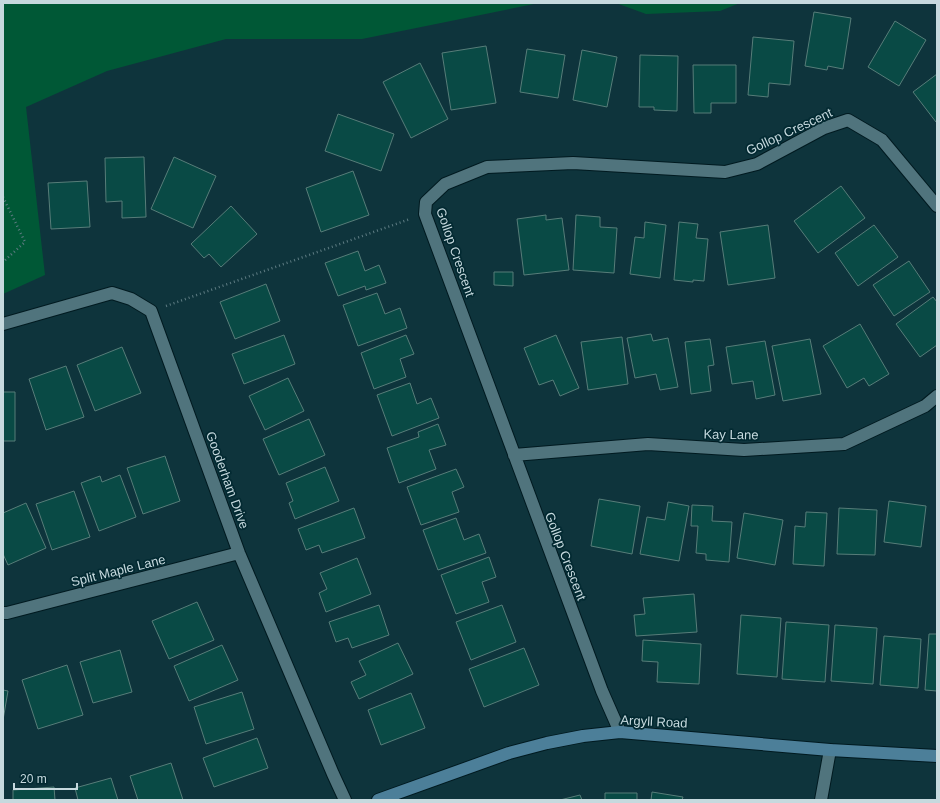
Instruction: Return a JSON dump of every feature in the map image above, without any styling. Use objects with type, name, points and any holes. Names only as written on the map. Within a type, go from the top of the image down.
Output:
[{"type":"street","name":"Gollop Crescent","points":[[620,732],[602,690],[425,214],[426,202],[445,184],[487,166],[573,163],[725,172],[757,164],[824,128],[848,120],[882,140],[937,206]]},
{"type":"street","points":[[3,324],[112,293],[131,299],[151,311]]},
{"type":"street","name":"Gooderham Drive","points":[[151,311],[240,553],[345,800]]},
{"type":"street","name":"Kay Lane","points":[[514,455],[648,444],[744,450],[844,444],[925,406],[937,396]]},
{"type":"street","name":"Split Maple Lane","points":[[3,613],[240,553]]},
{"type":"street","name":"Argyll Road","points":[[378,800],[509,753],[547,742],[620,732],[830,750],[937,756]]},
{"type":"street","points":[[821,800],[830,750]]},
{"type":"path","points":[[3,197],[25,242],[3,262]]},
{"type":"path","points":[[151,311],[425,214]]},
{"type":"green space","points":[[3,3],[539,3],[362,39],[226,39],[107,71],[26,107],[45,275],[3,294]]},
{"type":"green space","points":[[616,3],[740,3],[720,11],[646,14]]},
{"type":"building","points":[[814,12],[851,18],[843,69],[828,66],[827,70],[805,66]]},
{"type":"building","points":[[895,21],[926,40],[899,86],[868,67]]},
{"type":"building","points":[[753,37],[794,41],[790,85],[769,83],[768,97],[748,95]]},
{"type":"building","points":[[486,46],[496,103],[451,110],[442,53]]},
{"type":"building","points":[[527,49],[565,55],[558,98],[520,92]]},
{"type":"building","points":[[582,50],[617,57],[607,107],[573,100]]},
{"type":"building","points":[[640,55],[678,56],[677,111],[654,110],[654,107],[639,107]]},
{"type":"building","points":[[420,63],[448,119],[411,138],[383,82]]},
{"type":"building","points":[[693,65],[736,65],[736,103],[711,103],[711,113],[694,113]]},
{"type":"building","points":[[937,74],[937,121],[936,122],[913,92]]},
{"type":"building","points":[[338,114],[394,134],[381,171],[325,151]]},
{"type":"building","points":[[144,157],[146,217],[122,218],[122,201],[106,202],[105,158]]},
{"type":"building","points":[[174,157],[216,176],[193,228],[151,209]]},
{"type":"building","points":[[353,171],[369,215],[321,232],[306,188]]},
{"type":"building","points":[[87,181],[90,227],[51,229],[48,183]]},
{"type":"building","points":[[841,186],[865,218],[818,253],[794,221]]},
{"type":"building","points":[[231,206],[257,234],[221,267],[209,254],[204,258],[191,244]]},
{"type":"building","points":[[546,215],[546,220],[562,218],[569,270],[524,275],[517,219]]},
{"type":"building","points":[[576,215],[600,217],[600,227],[617,228],[614,273],[573,270]]},
{"type":"building","points":[[645,222],[666,225],[660,278],[630,274],[635,237],[644,238]]},
{"type":"building","points":[[679,222],[698,224],[696,238],[708,239],[704,281],[693,280],[693,282],[674,280]]},
{"type":"building","points":[[768,225],[775,278],[728,285],[720,232]]},
{"type":"building","points":[[874,225],[898,257],[858,286],[835,253]]},
{"type":"building","points":[[358,251],[365,271],[379,265],[386,283],[366,290],[365,286],[338,296],[325,263]]},
{"type":"building","points":[[909,261],[930,292],[894,316],[873,285]]},
{"type":"building","points":[[494,272],[513,272],[513,286],[494,285]]},
{"type":"building","points":[[266,284],[280,321],[235,339],[220,302]]},
{"type":"building","points":[[377,293],[385,314],[400,308],[407,328],[358,346],[343,305]]},
{"type":"building","points":[[933,297],[937,302],[937,345],[920,357],[896,324]]},
{"type":"building","points":[[860,324],[889,374],[869,386],[864,378],[847,388],[823,346]]},
{"type":"building","points":[[651,334],[653,341],[668,338],[678,387],[660,390],[656,374],[635,378],[627,338]]},
{"type":"building","points":[[284,335],[295,364],[244,384],[232,354]]},
{"type":"building","points":[[406,335],[414,354],[400,359],[406,377],[374,389],[361,353]]},
{"type":"building","points":[[556,335],[579,388],[560,396],[553,380],[539,385],[524,348]]},
{"type":"building","points":[[622,337],[628,384],[588,390],[581,342]]},
{"type":"building","points":[[710,339],[714,365],[708,366],[711,391],[691,394],[685,342]]},
{"type":"building","points":[[810,339],[821,394],[783,401],[772,346]]},
{"type":"building","points":[[765,341],[775,395],[756,399],[753,381],[732,384],[726,347]]},
{"type":"building","points":[[122,347],[141,393],[95,411],[77,365]]},
{"type":"building","points":[[66,366],[84,417],[46,430],[29,379]]},
{"type":"building","points":[[288,378],[304,411],[265,430],[249,396]]},
{"type":"building","points":[[410,383],[417,404],[431,398],[439,418],[392,436],[377,395]]},
{"type":"building","points":[[3,392],[15,392],[15,441],[3,441]]},
{"type":"building","points":[[309,419],[325,455],[279,475],[263,439]]},
{"type":"building","points":[[438,424],[446,445],[429,450],[436,469],[399,483],[387,448],[419,437],[418,432]]},
{"type":"building","points":[[165,456],[180,501],[143,514],[127,468]]},
{"type":"building","points":[[325,467],[339,501],[295,519],[289,503],[293,501],[286,483]]},
{"type":"building","points":[[456,469],[464,487],[452,492],[459,512],[421,525],[407,487]]},
{"type":"building","points":[[120,475],[136,517],[99,531],[81,483],[100,476],[102,482]]},
{"type":"building","points":[[74,491],[90,537],[52,550],[36,504]]},
{"type":"building","points":[[599,499],[640,506],[632,554],[591,546]]},
{"type":"building","points":[[889,501],[926,506],[921,547],[884,542]]},
{"type":"building","points":[[668,502],[689,506],[679,561],[640,554],[647,517],[665,520]]},
{"type":"building","points":[[26,503],[46,548],[8,565],[3,554],[3,513]]},
{"type":"building","points":[[692,505],[713,506],[712,521],[732,522],[729,562],[706,560],[706,554],[696,553],[698,526],[691,526]]},
{"type":"building","points":[[354,508],[365,538],[322,553],[319,545],[306,550],[298,529]]},
{"type":"building","points":[[839,508],[877,510],[875,555],[837,554]]},
{"type":"building","points":[[806,512],[827,513],[824,566],[793,564],[795,526],[805,527]]},
{"type":"building","points":[[744,513],[783,520],[775,565],[737,558]]},
{"type":"building","points":[[456,518],[464,540],[479,534],[486,553],[438,570],[423,530]]},
{"type":"building","points":[[489,557],[496,577],[482,582],[489,602],[456,614],[441,575]]},
{"type":"building","points":[[357,558],[371,594],[326,612],[319,593],[327,589],[320,573]]},
{"type":"building","points":[[694,594],[697,632],[636,636],[634,615],[645,614],[643,598]]},
{"type":"building","points":[[197,602],[214,640],[169,659],[152,621]]},
{"type":"building","points":[[379,605],[389,635],[352,648],[348,638],[336,642],[329,622]]},
{"type":"building","points":[[502,605],[516,642],[471,660],[456,622]]},
{"type":"building","points":[[741,615],[781,618],[777,677],[737,674]]},
{"type":"building","points":[[786,622],[829,625],[825,682],[782,679]]},
{"type":"building","points":[[835,625],[877,628],[873,684],[831,681]]},
{"type":"building","points":[[929,634],[937,634],[937,691],[925,690]]},
{"type":"building","points":[[884,636],[921,639],[918,688],[880,685]]},
{"type":"building","points":[[643,640],[701,644],[699,684],[657,682],[658,662],[642,661]]},
{"type":"building","points":[[398,643],[413,674],[359,699],[351,682],[366,675],[359,661]]},
{"type":"building","points":[[222,645],[238,680],[189,701],[174,666]]},
{"type":"building","points":[[524,648],[539,685],[484,707],[469,669]]},
{"type":"building","points":[[120,650],[132,692],[93,703],[80,662]]},
{"type":"building","points":[[67,665],[83,715],[38,729],[22,680]]},
{"type":"building","points":[[3,690],[8,691],[3,720]]},
{"type":"building","points":[[242,692],[254,729],[206,744],[194,707]]},
{"type":"building","points":[[411,693],[425,728],[381,745],[368,710]]},
{"type":"building","points":[[257,738],[268,768],[214,787],[203,758]]},
{"type":"building","points":[[171,763],[183,800],[138,800],[130,776]]},
{"type":"building","points":[[111,778],[118,800],[78,800],[75,788]]},
{"type":"building","points":[[54,787],[55,800],[13,800],[13,790]]},
{"type":"building","points":[[652,792],[683,797],[682,800],[651,800]]},
{"type":"building","points":[[605,793],[637,793],[637,800],[605,800]]},
{"type":"building","points":[[580,795],[582,800],[560,800]]}]
